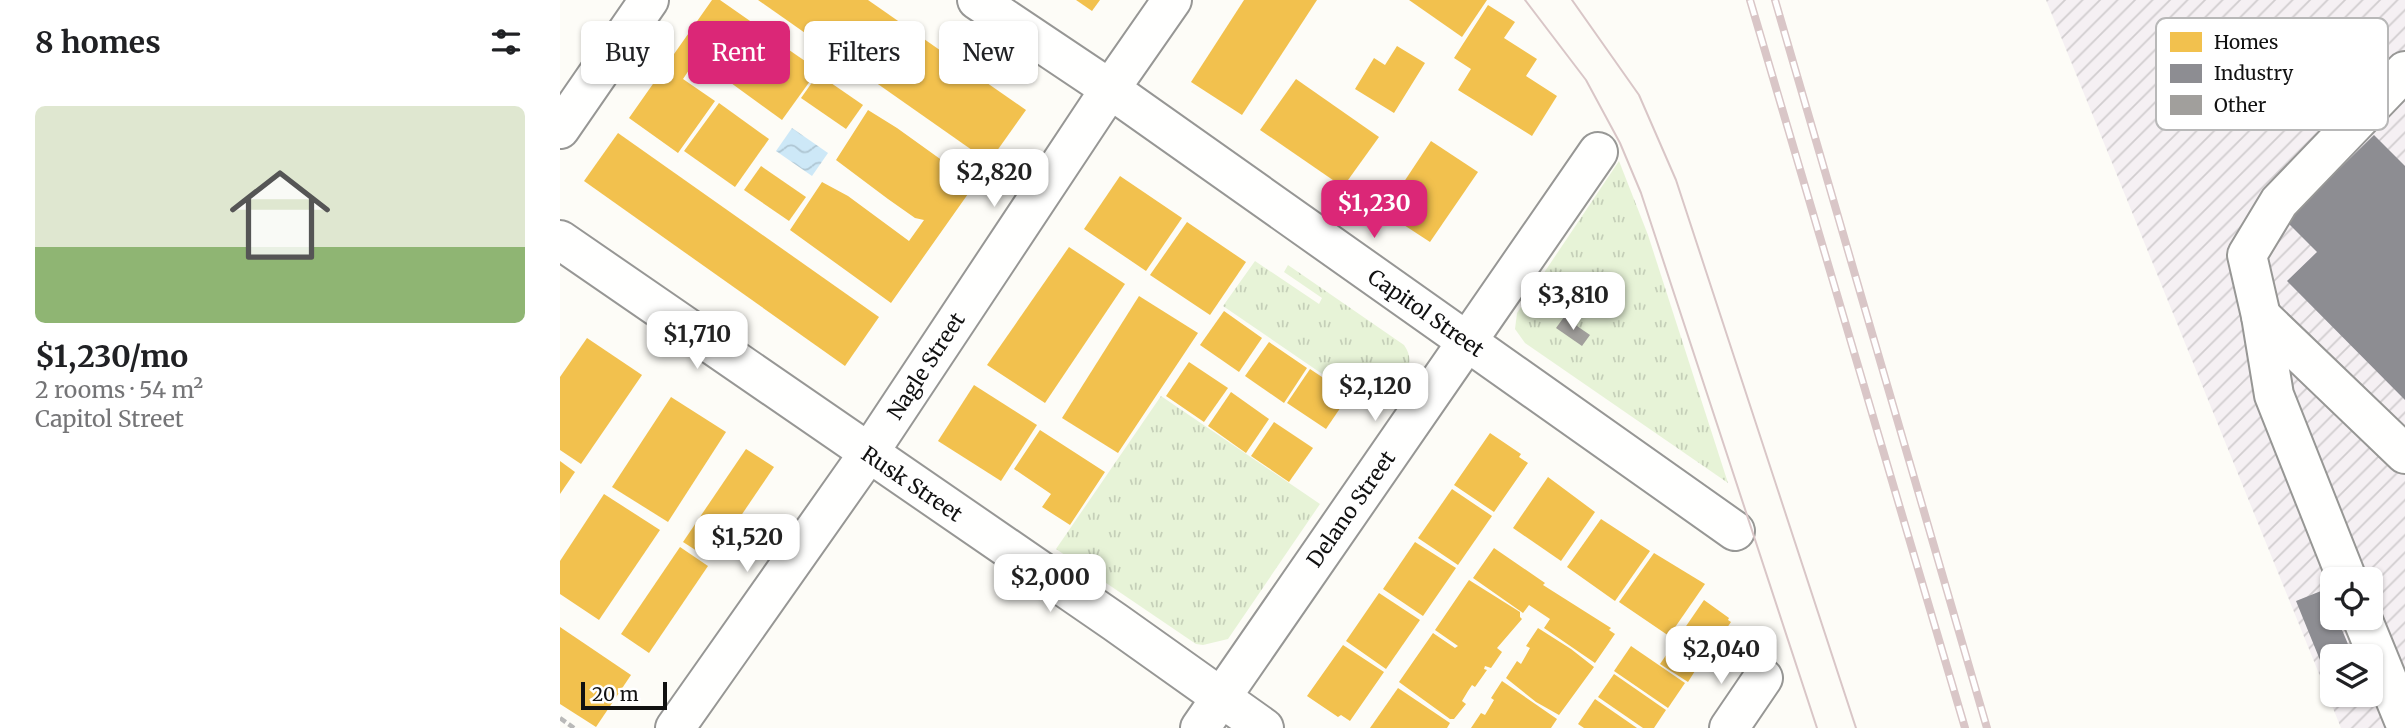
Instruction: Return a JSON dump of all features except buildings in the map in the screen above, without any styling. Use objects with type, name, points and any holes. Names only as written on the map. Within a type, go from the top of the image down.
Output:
[{"type":"street","points":[[560,129],[649,0]]},
{"type":"street","name":"Capitol Street","points":[[977,0],[1110,89],[1735,531]]},
{"type":"street","name":"Nagle Street","points":[[675,728],[868,454],[1172,0]]},
{"type":"street","points":[[2388,92],[2403,77]]},
{"type":"street","points":[[2342,567],[2274,395],[2261,316],[2247,255],[2279,202],[2350,130]]},
{"type":"street","name":"Delano Street","points":[[1211,713],[1598,152]]},
{"type":"street","name":"Rusk Street","points":[[560,240],[1115,622],[1211,713],[1264,728]]},
{"type":"street","points":[[2261,316],[2405,454]]},
{"type":"street","points":[[2367,630],[2405,723]]},
{"type":"street","points":[[1729,728],[1763,678]]},
{"type":"path","points":[[560,718],[574,728]]},
{"type":"shaded area","points":[[2046,0],[2405,0],[2405,728],[2341,728],[2332,707],[2383,707],[2383,644],[2320,644],[2320,676]]},
{"type":"green space","points":[[1619,161],[1648,235],[1728,483],[1525,343],[1515,329],[1517,313]]},
{"type":"green space","points":[[1255,261],[1319,304],[1322,298],[1284,272],[1288,265],[1404,345],[1408,351],[1408,368],[1394,391],[1387,391],[1379,386],[1366,404],[1223,306]]},
{"type":"green space","points":[[1161,396],[1320,504],[1228,639],[1203,645],[1196,644],[1056,549]]},
{"type":"water","points":[[792,128],[828,153],[812,176],[776,151]]},
{"type":"tram line","points":[[1525,0],[1586,80],[1620,143],[1641,193],[1817,728]]},
{"type":"tram line","points":[[1572,0],[1639,95],[1676,180],[1856,728]]},
{"type":"railway","points":[[1750,0],[1965,728]]},
{"type":"railway","points":[[1775,0],[1987,728]]}]
